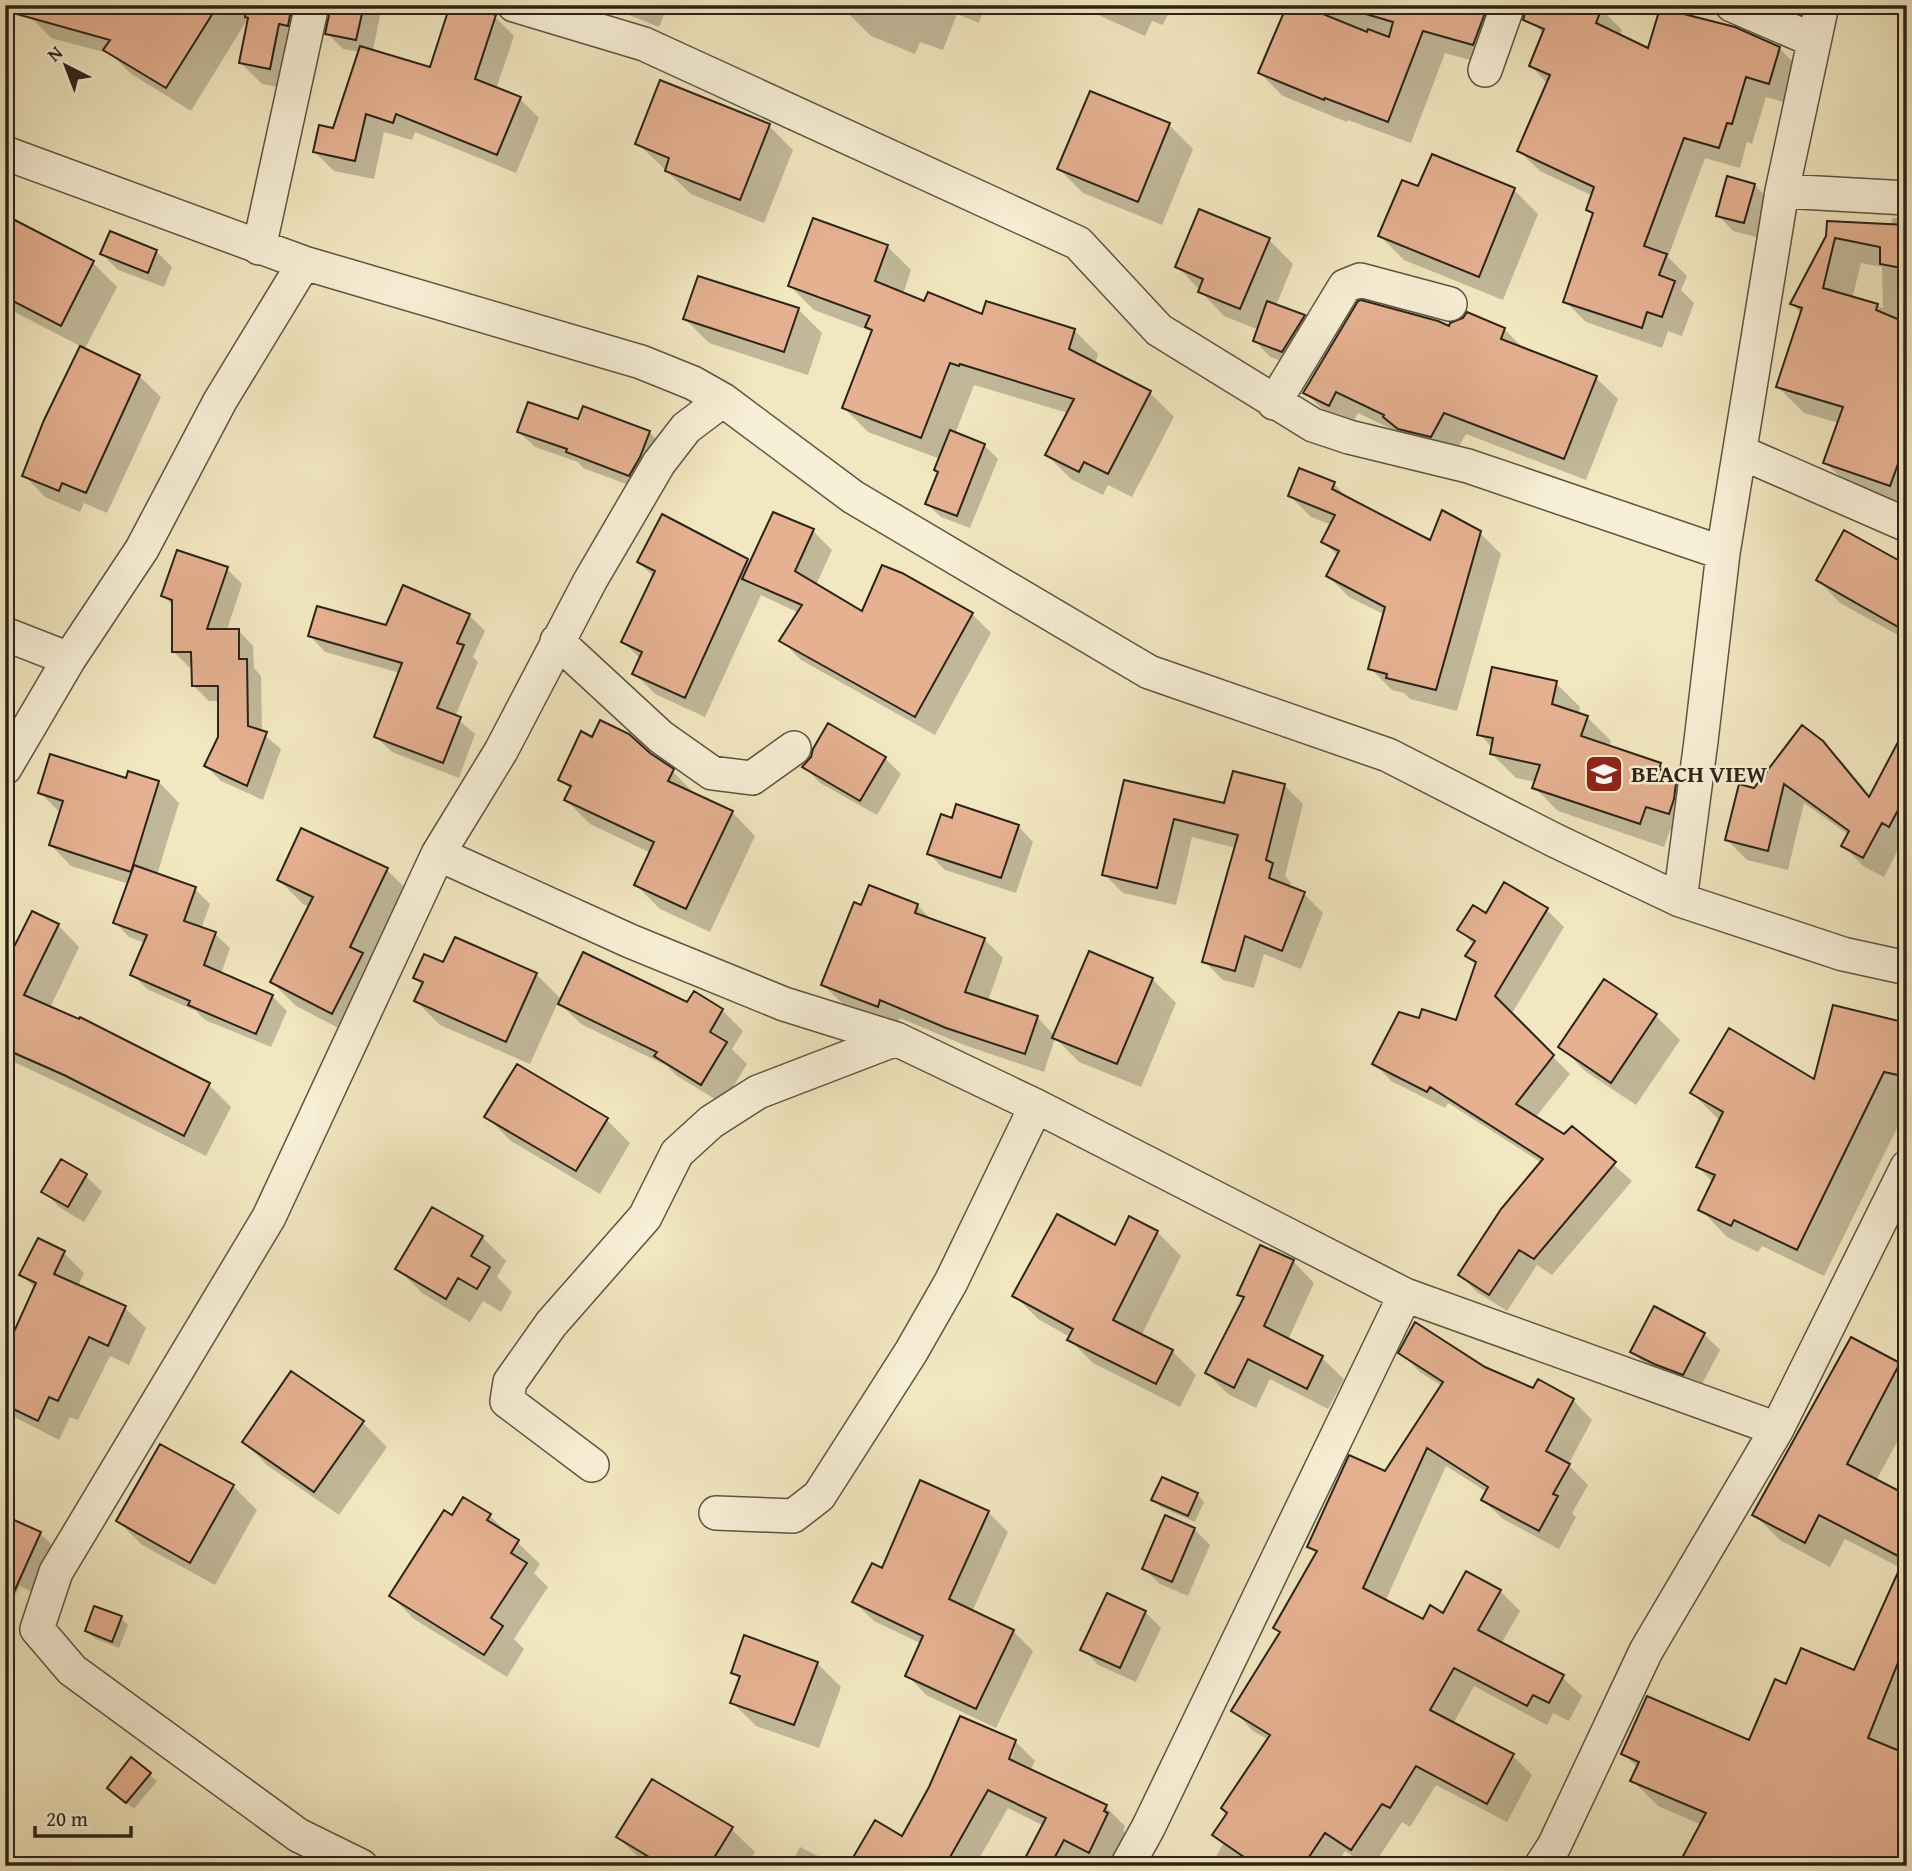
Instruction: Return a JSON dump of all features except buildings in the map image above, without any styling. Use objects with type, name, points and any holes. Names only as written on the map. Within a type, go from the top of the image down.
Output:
[{"type":"street","points":[[259,248],[312,5]]},
{"type":"street","points":[[514,5],[643,44],[1078,243],[1159,330],[1313,425],[1349,438],[1468,466],[1723,553]]},
{"type":"street","points":[[1485,70],[1508,5]]},
{"type":"street","points":[[1732,5],[1813,40]]},
{"type":"street","points":[[1680,900],[1723,553],[1782,191],[1822,5]]},
{"type":"street","points":[[5,153],[259,248],[641,362],[693,383],[723,400],[853,496],[1149,672],[1388,755],[1554,840],[1680,900],[1843,954],[1907,968]]},
{"type":"street","points":[[1782,191],[1907,198]]},
{"type":"street","points":[[5,768],[69,659],[142,549],[220,401],[304,263]]},
{"type":"street","points":[[1274,403],[1345,286],[1352,281],[1360,280],[1450,304]]},
{"type":"street","points":[[361,1866],[298,1835],[276,1820],[72,1670],[37,1629],[56,1572],[270,1217],[438,854],[501,751],[557,641],[659,463],[686,428],[723,400]]},
{"type":"street","points":[[1740,452],[1907,525]]},
{"type":"street","points":[[5,634],[69,659]]},
{"type":"street","points":[[557,641],[661,737],[712,773],[752,778],[794,748]]},
{"type":"street","points":[[438,854],[630,941],[784,1004],[895,1039],[1037,1106],[1405,1294],[1777,1429]]},
{"type":"street","points":[[592,1465],[508,1401],[510,1382],[551,1324],[645,1217],[677,1153],[711,1122],[758,1093],[895,1039]]},
{"type":"street","points":[[716,1513],[793,1517],[819,1496],[911,1352],[951,1282],[1037,1106]]},
{"type":"street","points":[[1541,1866],[1554,1846],[1646,1651],[1777,1429],[1907,1167]]},
{"type":"street","points":[[1127,1866],[1148,1828],[1405,1294]]},
{"type":"place","name":"BEACH VIEW","points":[[1604,774]]}]
